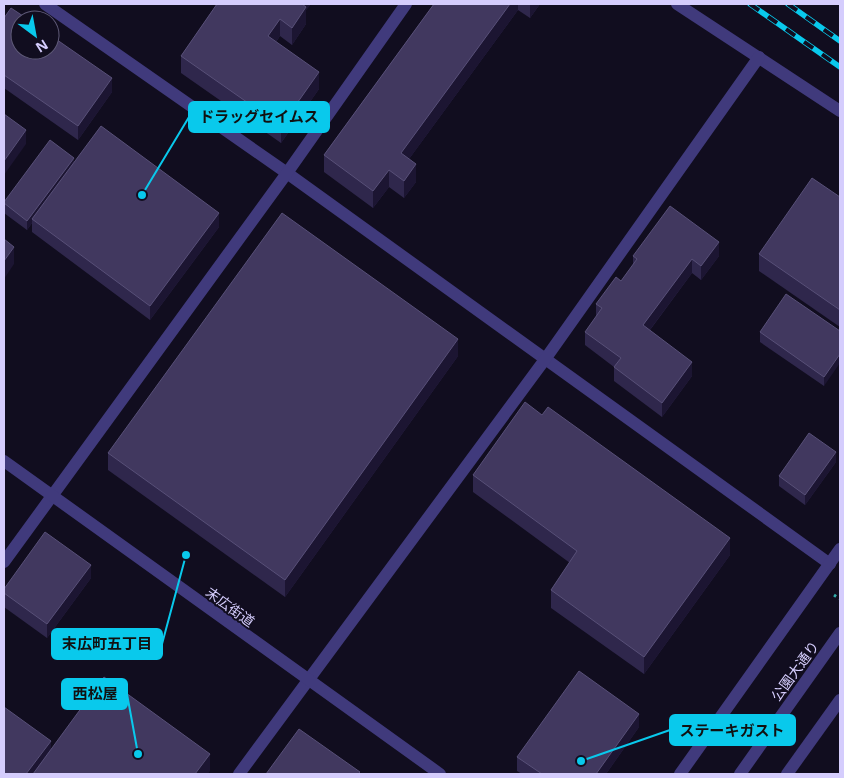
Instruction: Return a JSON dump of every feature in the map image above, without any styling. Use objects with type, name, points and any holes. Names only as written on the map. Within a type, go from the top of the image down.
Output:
[{"type":"street","points":[[45,4],[287,173],[830,564]]},
{"type":"street","points":[[4,562],[287,173],[406,4]]},
{"type":"street","points":[[677,4],[840,111]]},
{"type":"street","points":[[239,774],[546,358],[760,58]]},
{"type":"street","name":"末広街道","points":[[4,461],[307,681],[440,774]]},
{"type":"street","points":[[680,774],[840,549]]},
{"type":"street","name":"公園大通り","points":[[740,774],[840,633]]},
{"type":"street","points":[[787,774],[840,700]]},
{"type":"path","points":[[833,594],[840,599]]},
{"type":"building","points":[[217,4],[302,4],[306,7],[292,28],[280,19],[268,36],[319,72],[281,126],[181,56]]},
{"type":"building","points":[[434,4],[510,4],[401,153],[416,164],[404,181],[389,170],[373,191],[324,155]]},
{"type":"building","points":[[11,8],[14,10],[10,10],[10,60],[60,60],[60,42],[112,78],[78,126],[4,75],[4,18]]},
{"type":"building","points":[[4,114],[26,130],[4,161]]},
{"type":"building","points":[[101,126],[219,213],[150,306],[32,219]]},
{"type":"building","points":[[50,140],[74,158],[27,221],[4,202]]},
{"type":"building","points":[[812,178],[840,197],[840,310],[759,254]]},
{"type":"building","points":[[670,206],[719,242],[701,266],[692,259],[643,325],[692,362],[662,403],[614,367],[621,358],[585,332],[602,308],[596,304],[616,277],[621,281],[637,259],[633,256]]},
{"type":"building","points":[[282,213],[458,339],[285,580],[108,453]]},
{"type":"building","points":[[4,239],[14,247],[4,261]]},
{"type":"building","points":[[786,294],[840,331],[840,354],[824,377],[760,332]]},
{"type":"building","points":[[525,402],[542,415],[548,407],[730,538],[644,657],[551,590],[577,551],[473,475]]},
{"type":"building","points":[[809,433],[836,452],[805,495],[779,476]]},
{"type":"building","points":[[45,532],[91,565],[47,624],[4,593],[4,589]]},
{"type":"building","points":[[579,671],[639,714],[596,774],[542,774],[517,757]]},
{"type":"building","points":[[104,677],[210,754],[195,774],[33,774]]},
{"type":"building","points":[[4,707],[51,741],[26,774],[4,774]]},
{"type":"building","points":[[299,729],[360,772],[358,774],[266,774]]},
{"type":"railway","points":[[750,4],[840,67]]},
{"type":"railway","points":[[788,4],[840,41]]},
{"type":"place","name":"ドラッグセイムス","points":[[142,195]]},
{"type":"place","name":"末広町五丁目","points":[[186,555]]},
{"type":"place","name":"西松屋","points":[[138,754]]},
{"type":"place","name":"ステーキガスト","points":[[581,761]]}]
